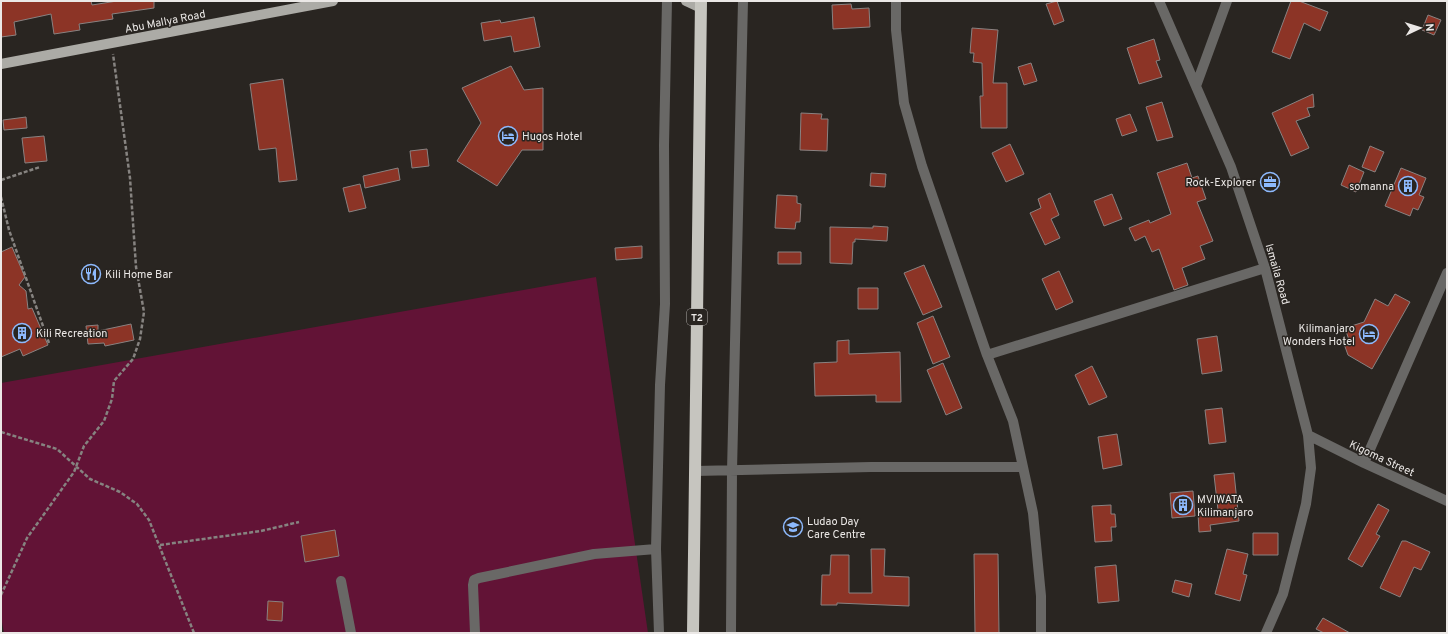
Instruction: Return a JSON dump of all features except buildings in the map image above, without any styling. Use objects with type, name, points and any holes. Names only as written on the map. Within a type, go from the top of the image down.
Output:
[{"type":"highway","name":"T2","points":[[693,633],[701,4]]},
{"type":"main road","name":"Abu Mallya Road","points":[[1,64],[301,4],[332,1]]},
{"type":"main road","points":[[686,1],[701,4]]},
{"type":"street","points":[[659,633],[656,549],[660,385],[665,304],[664,145],[667,1]]},
{"type":"street","points":[[731,633],[732,471],[743,1]]},
{"type":"street","points":[[896,1],[896,30],[904,103],[922,166],[988,355],[1013,421],[1033,513],[1041,596],[1041,633]]},
{"type":"street","name":"Ismaila Road","points":[[1159,1],[1231,168],[1265,268],[1308,435],[1311,468],[1306,504],[1283,594],[1266,633]]},
{"type":"street","points":[[1196,86],[1227,1]]},
{"type":"street","points":[[988,355],[1265,268]]},
{"type":"street","points":[[1364,463],[1447,273]]},
{"type":"street","name":"Kigoma Street","points":[[1308,435],[1364,463],[1447,501]]},
{"type":"street","points":[[695,472],[871,467],[1023,467]]},
{"type":"street","points":[[475,633],[474,580],[594,554],[656,549]]},
{"type":"street","points":[[341,581],[351,633]]},
{"type":"path","points":[[1,595],[27,538],[77,466],[84,446],[104,421],[112,399],[114,381],[134,359],[144,320],[136,267],[132,192],[112,43]]},
{"type":"path","points":[[1,180],[40,166]]},
{"type":"path","points":[[1,197],[9,230],[50,343]]},
{"type":"path","points":[[1,432],[34,443],[52,447],[66,455],[90,479],[120,492],[137,504],[150,520],[194,633]]},
{"type":"path","points":[[160,545],[261,531],[299,522]]},
{"type":"shaded area","points":[[596,277],[648,633],[4,633],[1,617],[1,383]]},
{"type":"place","name":"Hugos Hotel","points":[[508,136]]},
{"type":"place","name":"Rock-Explorer","points":[[1270,182]]},
{"type":"place","name":"somanna","points":[[1408,186]]},
{"type":"place","name":"Kili Home Bar","points":[[91,274]]},
{"type":"place","name":"Kili Recreation","points":[[22,333]]},
{"type":"place","name":"Kilimanjaro Wonders Hotel","points":[[1369,334]]},
{"type":"place","name":"MVIWATA Kilimanjaro","points":[[1183,505]]},
{"type":"place","name":"Ludao Day Care Centre","points":[[793,527]]}]
